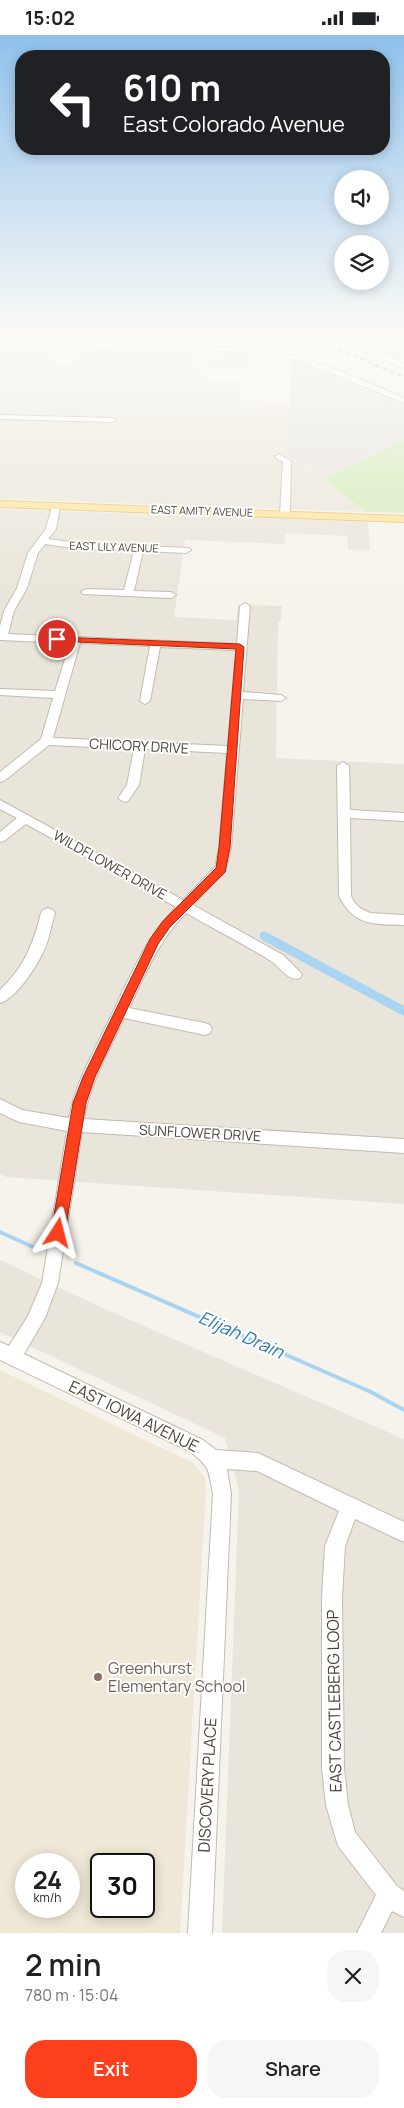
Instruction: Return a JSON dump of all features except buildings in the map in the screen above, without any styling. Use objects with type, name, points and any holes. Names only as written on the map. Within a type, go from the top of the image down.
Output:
[{"type":"main road","name":"EAST AMITY AVENUE","points":[[0,504],[404,519]]},
{"type":"street","points":[[96,420],[112,420]]},
{"type":"street","points":[[279,457],[287,461],[285,514]]},
{"type":"street","points":[[56,506],[50,529],[33,553],[22,588],[9,611],[1,637],[240,647]]},
{"type":"street","name":"EAST LILY AVENUE","points":[[42,541],[78,546],[186,549]]},
{"type":"street","points":[[128,594],[139,548]]},
{"type":"street","points":[[86,592],[171,595]]},
{"type":"street","points":[[6,1353],[24,1341],[41,1312],[50,1283],[80,1103],[89,1077],[154,942],[166,924],[221,869],[245,605]]},
{"type":"street","points":[[0,778],[46,741],[76,640]]},
{"type":"street","points":[[146,701],[156,643]]},
{"type":"street","points":[[0,693],[59,695]]},
{"type":"street","points":[[237,695],[281,698]]},
{"type":"street","name":"CHICORY DRIVE","points":[[46,741],[233,750]]},
{"type":"street","points":[[124,798],[133,785],[140,747]]},
{"type":"street","points":[[343,765],[345,896],[355,912],[369,918],[404,920]]},
{"type":"street","name":"WILDFLOWER DRIVE","points":[[0,804],[278,959],[295,974]]},
{"type":"street","points":[[344,814],[404,817]]},
{"type":"street","points":[[0,838],[25,818]]},
{"type":"street","points":[[0,999],[18,981],[40,944],[48,913]]},
{"type":"street","points":[[120,1012],[205,1029]]},
{"type":"street","name":"SUNFLOWER DRIVE","points":[[0,1105],[19,1116],[59,1124],[404,1145]]},
{"type":"street","name":"EAST IOWA AVENUE","points":[[6,1353],[197,1446],[213,1459],[258,1462],[404,1532]]},
{"type":"street","name":"DISCOVERY PLACE","points":[[200,1933],[222,1494],[218,1470],[213,1459]]},
{"type":"street","name":"EAST CASTLEBERG LOOP","points":[[351,1506],[335,1546],[332,1598],[333,1768],[337,1805],[346,1839],[396,1900]]},
{"type":"street","points":[[369,1933],[396,1900]]},
{"type":"shaded area","points":[[0,420],[289,420],[288,457],[308,466],[367,512],[0,499]]},
{"type":"shaded area","points":[[289,420],[404,420],[404,440],[324,479],[308,466],[288,457]]},
{"type":"shaded area","points":[[0,509],[368,522],[370,550],[348,549],[347,536],[285,533],[285,544],[185,540],[174,617],[236,620],[238,605],[282,606],[281,622],[278,622],[276,758],[404,764],[404,1204],[6,1177],[0,1174]]},
{"type":"shaded area","points":[[0,1260],[107,1310],[404,1439],[404,1933],[222,1933],[239,1491],[225,1438],[0,1332]]},
{"type":"shaded area","name":"Greenhurst Elementary School","points":[[0,1370],[193,1463],[205,1478],[206,1489],[180,1933],[0,1933]]},
{"type":"green space","points":[[404,440],[404,513],[367,512],[324,479]]},
{"type":"waterway","points":[[264,936],[404,1011]]},
{"type":"waterway","name":"Elijah Drain","points":[[0,1232],[33,1247]]},
{"type":"waterway","name":"Elijah Drain","points":[[76,1263],[371,1392],[404,1410]]},
{"type":"place","name":"Greenhurst Elementary School","points":[[98,1677]]},
{"type":"route","points":[[57,639],[240,647],[225,848],[221,869],[166,924],[154,942],[89,1077],[80,1103],[58,1233]]}]
